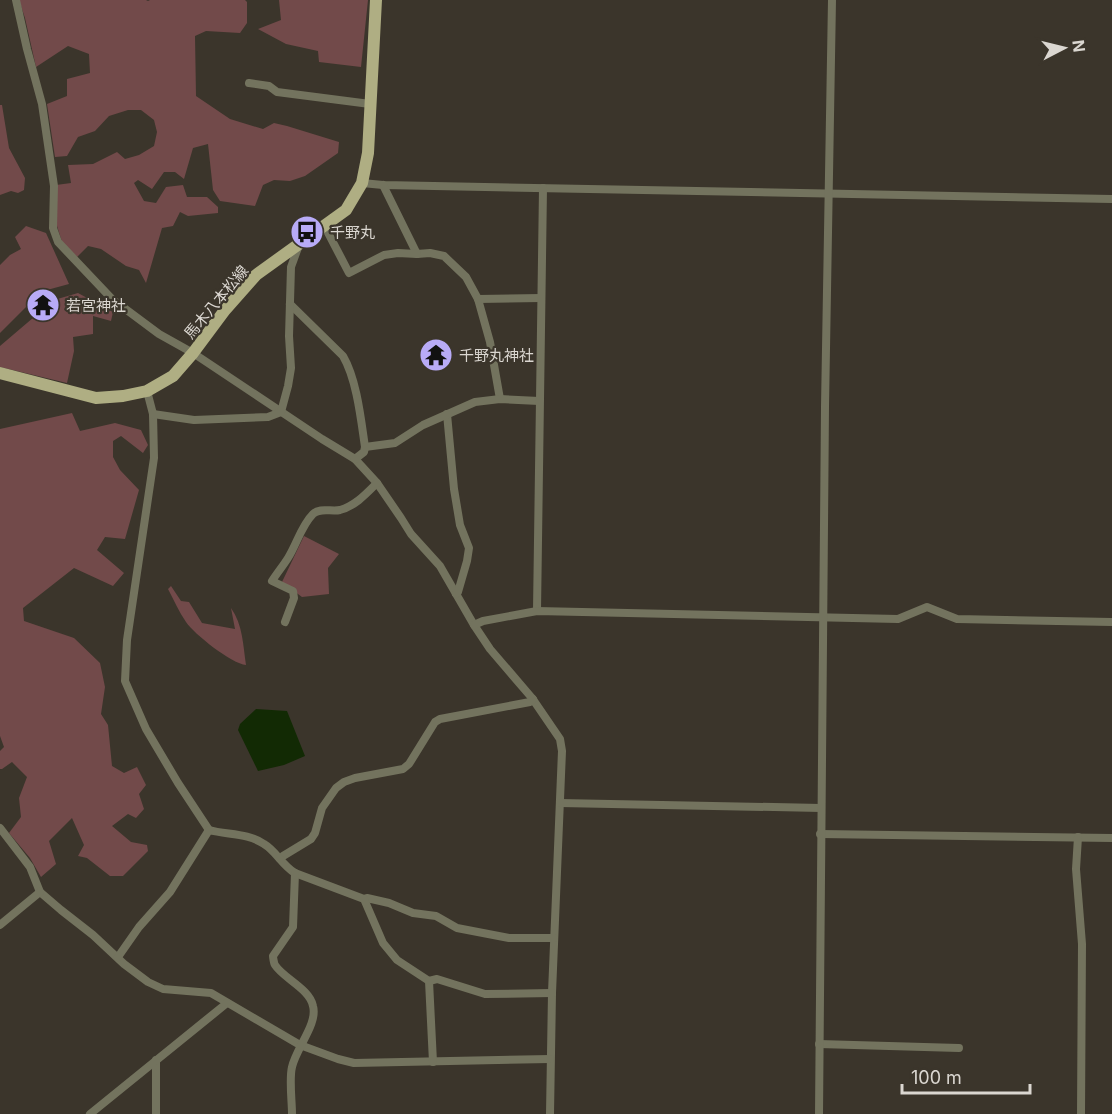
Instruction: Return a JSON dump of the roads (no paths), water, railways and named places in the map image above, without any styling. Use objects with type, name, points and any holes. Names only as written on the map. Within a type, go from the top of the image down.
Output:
[{"type":"main road","name":"馬木八本松線","points":[[0,373],[96,398],[147,391],[173,376],[256,275],[346,210],[362,183],[368,153],[376,0]]},
{"type":"street","points":[[16,0],[42,104],[54,186],[53,228],[58,242],[112,299],[159,334],[193,352],[355,459],[377,483],[411,534],[440,566],[490,649],[533,699],[560,739],[562,750],[552,993],[550,1114]]},
{"type":"street","points":[[819,1114],[820,834],[832,0]]},
{"type":"street","points":[[249,82],[269,86],[277,92],[370,104]]},
{"type":"street","points":[[362,183],[1112,199]]},
{"type":"street","points":[[383,185],[417,254]]},
{"type":"street","points":[[537,611],[543,188]]},
{"type":"street","points":[[324,225],[349,273],[384,255],[430,253],[444,256],[466,277],[478,299],[490,342],[500,399]]},
{"type":"street","points":[[281,412],[291,368],[291,267],[299,243]]},
{"type":"street","points":[[478,299],[541,298]]},
{"type":"street","points":[[290,304],[343,356],[347,363],[353,379],[365,447],[364,452],[355,459]]},
{"type":"street","points":[[147,391],[153,414],[154,458],[127,640],[125,681],[146,729],[209,830],[249,837],[265,844],[287,868],[295,873],[364,899],[389,903],[413,914],[436,916],[457,928],[509,939],[554,938]]},
{"type":"street","points":[[365,447],[395,443],[423,425],[475,402],[500,399],[539,401]]},
{"type":"street","points":[[153,414],[194,420],[268,417],[281,412]]},
{"type":"street","points":[[447,414],[454,489],[460,525],[469,548],[456,594]]},
{"type":"street","points":[[285,622],[294,598],[293,591],[272,581],[288,558],[304,527],[315,512],[339,510],[349,506],[360,500],[377,483]]},
{"type":"street","points":[[474,625],[483,621],[537,611],[898,619],[927,607],[957,619],[1112,622]]},
{"type":"street","points":[[280,859],[311,839],[322,808],[336,788],[355,778],[404,769],[435,722],[440,719],[530,702],[533,699]]},
{"type":"street","points":[[560,803],[821,808]]},
{"type":"street","points":[[0,828],[30,867],[40,891],[124,964],[148,982],[163,989],[211,993],[300,1045],[354,1063],[550,1059]]},
{"type":"street","points":[[118,957],[139,927],[170,892],[209,830]]},
{"type":"street","points":[[820,834],[1112,838]]},
{"type":"street","points":[[1078,837],[1076,868],[1082,944],[1081,1114]]},
{"type":"street","points":[[292,1114],[292,1068],[300,1045],[308,1034],[314,1010],[308,995],[274,964],[273,956],[293,927],[295,873]]},
{"type":"street","points":[[0,925],[40,891]]},
{"type":"street","points":[[364,899],[383,944],[397,960],[429,981],[437,979],[485,994],[552,993]]},
{"type":"street","points":[[429,981],[433,1062]]},
{"type":"street","points":[[90,1114],[227,1003]]},
{"type":"street","points":[[819,1044],[959,1048]]},
{"type":"street","points":[[156,1060],[156,1114]]},
{"type":"place","name":"千野丸","points":[[307,232]]},
{"type":"place","name":"若宮神社","points":[[43,305]]},
{"type":"place","name":"千野丸神社","points":[[436,355]]}]
